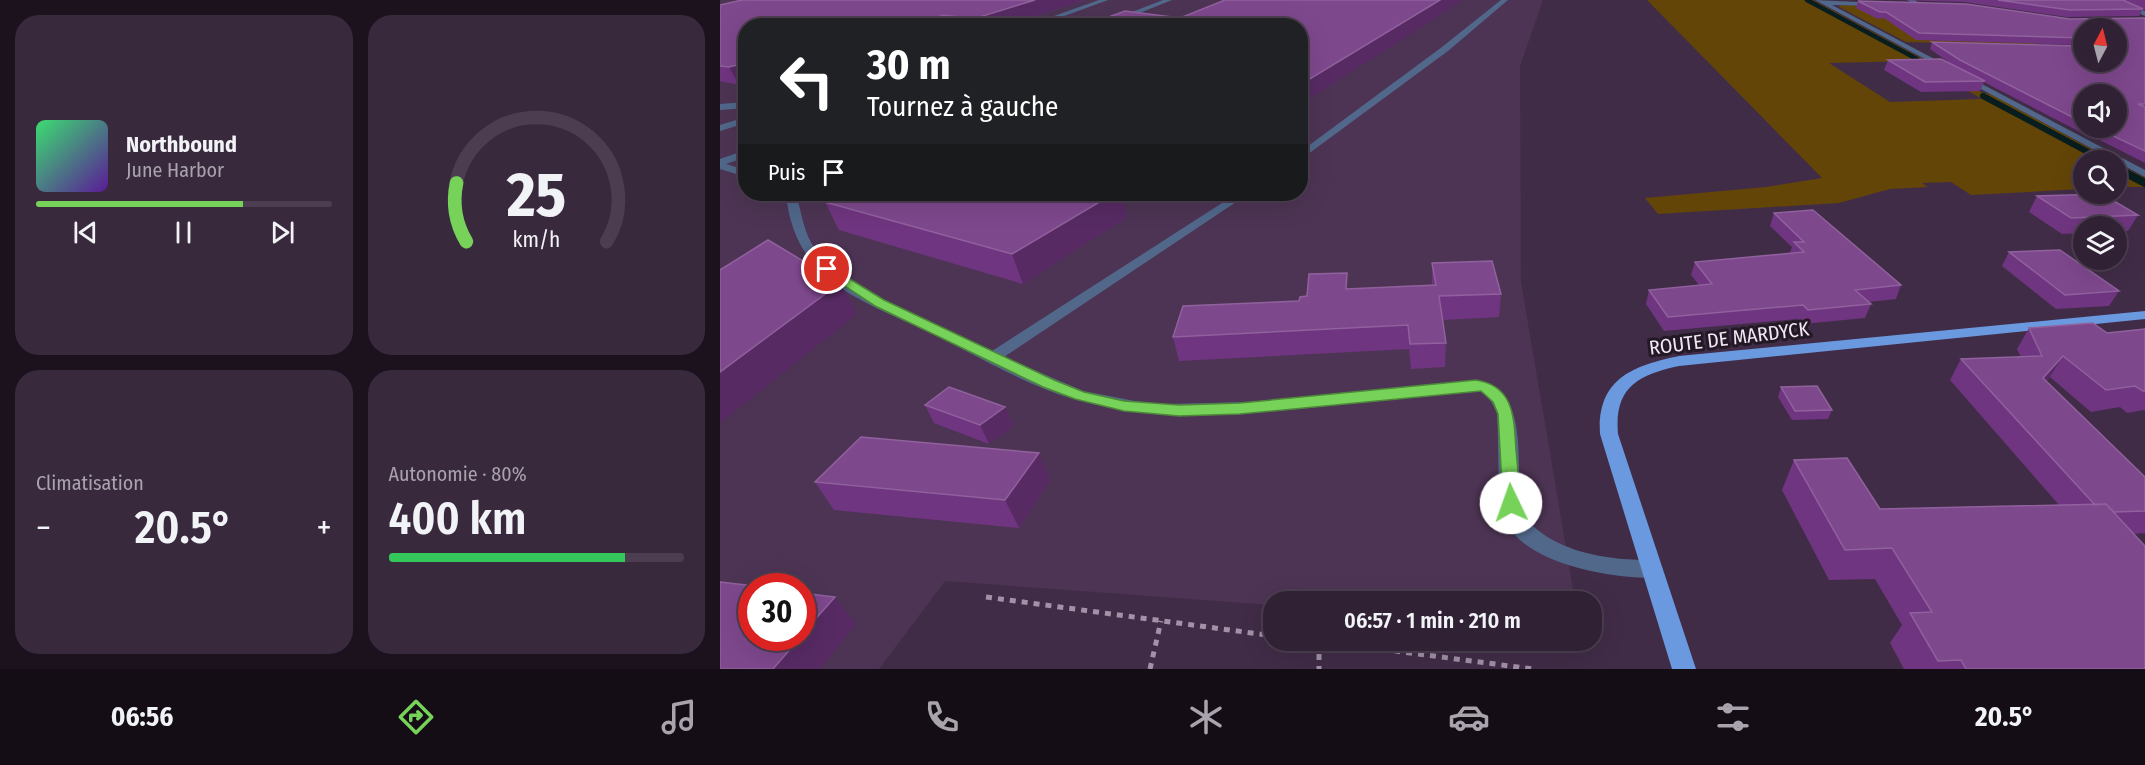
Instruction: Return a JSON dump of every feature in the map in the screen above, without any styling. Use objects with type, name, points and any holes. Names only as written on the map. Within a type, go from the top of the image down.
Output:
[{"type":"main road","name":"ROUTE DE MARDYCK","points":[[1684,669],[1607,427],[1608,411],[1620,386],[1641,371],[1679,361],[2145,315]]},
{"type":"street","points":[[1052,18],[1105,0]]},
{"type":"street","points":[[1121,18],[1169,0]]},
{"type":"street","points":[[1308,151],[1445,49],[1505,0]]},
{"type":"street","points":[[2114,0],[2145,14]]},
{"type":"street","points":[[1820,1],[1883,4]]},
{"type":"street","points":[[1820,1],[2145,174]]},
{"type":"street","points":[[1909,2],[1929,5]]},
{"type":"street","points":[[1901,44],[1925,45]]},
{"type":"street","points":[[720,107],[738,106]]},
{"type":"street","points":[[720,128],[738,122]]},
{"type":"street","points":[[720,164],[738,156]]},
{"type":"street","points":[[720,164],[738,171]]},
{"type":"street","points":[[793,201],[800,234],[827,269],[879,303],[1080,396],[1124,406],[1152,409],[1240,408],[1476,385],[1485,387],[1499,399],[1506,414],[1512,511],[1516,524],[1542,543],[1585,561],[1618,568],[1652,569]]},
{"type":"street","points":[[993,357],[1232,201]]},
{"type":"path","points":[[986,597],[1263,635]]},
{"type":"path","points":[[1150,669],[1161,621]]},
{"type":"path","points":[[1319,651],[1319,669]]},
{"type":"path","points":[[1390,651],[1533,669]]},
{"type":"shaded area","points":[[720,0],[1543,0],[1520,66],[1521,282],[1573,591],[1263,591],[1263,604],[945,581],[879,669],[720,669]]},
{"type":"shaded area","points":[[1647,0],[1813,0],[1981,90],[1978,91],[1992,95],[2094,150],[2073,150],[2073,190],[1971,195],[1951,182],[1922,183],[1928,187],[1890,189],[1839,203],[1658,214],[1645,198],[1766,187],[1822,178]],"holes":[[[1916,61],[1982,99],[1890,102],[1829,63]]]},
{"type":"shaded area","points":[[1841,5],[1874,6],[2007,25],[2042,46],[1906,42],[1839,7]]},
{"type":"shaded area","points":[[2127,169],[2145,178],[2145,187],[2127,187]]},
{"type":"building","points":[[742,0],[1035,0],[976,18],[944,15],[934,18],[738,18],[738,65],[729,67],[720,66],[720,5]]},
{"type":"building","points":[[1225,0],[1440,0],[1308,80],[1308,18],[1180,18]]},
{"type":"building","points":[[1998,0],[2123,0],[2143,9],[2070,10]]},
{"type":"building","points":[[1858,1],[1966,4],[2073,19],[2073,38],[1919,33],[1886,12],[1880,12]]},
{"type":"building","points":[[1125,11],[1180,18],[1106,18]]},
{"type":"building","points":[[2127,18],[2145,18],[2145,104],[2138,104],[2145,107],[2145,151],[2117,138],[2127,138],[2127,84],[2073,84],[2073,117],[1960,60],[1932,42],[2073,46],[2073,72],[2127,72]]},
{"type":"building","points":[[1941,59],[1985,81],[1925,82],[1888,60]]},
{"type":"building","points":[[2073,195],[2073,204],[2119,204],[2138,215],[2073,216],[2071,218],[2037,196]]},
{"type":"building","points":[[828,201],[1101,201],[1012,254],[825,202]]},
{"type":"building","points":[[1813,210],[1901,285],[1855,290],[1871,304],[1808,310],[1803,305],[1668,317],[1649,290],[1712,284],[1695,262],[1804,252],[1794,242],[1804,242],[1774,213]]},
{"type":"building","points":[[768,240],[840,283],[720,372],[720,270]]},
{"type":"building","points":[[2060,250],[2073,259],[2073,270],[2089,270],[2119,291],[2065,295],[2009,252]]},
{"type":"building","points":[[1492,261],[1501,294],[1439,296],[1446,343],[1410,344],[1408,325],[1173,337],[1183,306],[1299,301],[1300,297],[1307,296],[1309,274],[1347,273],[1346,289],[1436,285],[1432,263]]},
{"type":"building","points":[[2093,323],[2107,333],[2145,329],[2145,391],[2135,386],[2106,390],[2063,356],[2043,378],[2145,477],[2145,511],[2114,512],[2106,504],[2095,505],[1961,359],[2042,356],[2029,328]]},
{"type":"building","points":[[1817,386],[1832,410],[1795,411],[1781,387]]},
{"type":"building","points":[[949,387],[1005,407],[980,425],[925,405]]},
{"type":"building","points":[[861,437],[1039,453],[1005,500],[815,482]]},
{"type":"building","points":[[1847,458],[1880,509],[2106,504],[2145,546],[2145,669],[1966,669],[1961,660],[1938,661],[1910,613],[1932,612],[1892,548],[1845,550],[1794,460]]},
{"type":"building","points":[[720,582],[738,584],[738,651],[789,651],[773,669],[720,669]]},
{"type":"building","points":[[816,595],[835,597],[816,618]]},
{"type":"waterway","points":[[1807,0],[1917,59]]},
{"type":"waterway","points":[[1983,96],[2084,150]]},
{"type":"waterway","points":[[2127,174],[2145,183]]},
{"type":"route","points":[[827,269],[879,303],[1063,390],[1124,406],[1209,410],[1476,385],[1485,387],[1499,399],[1506,414],[1511,503]]}]
